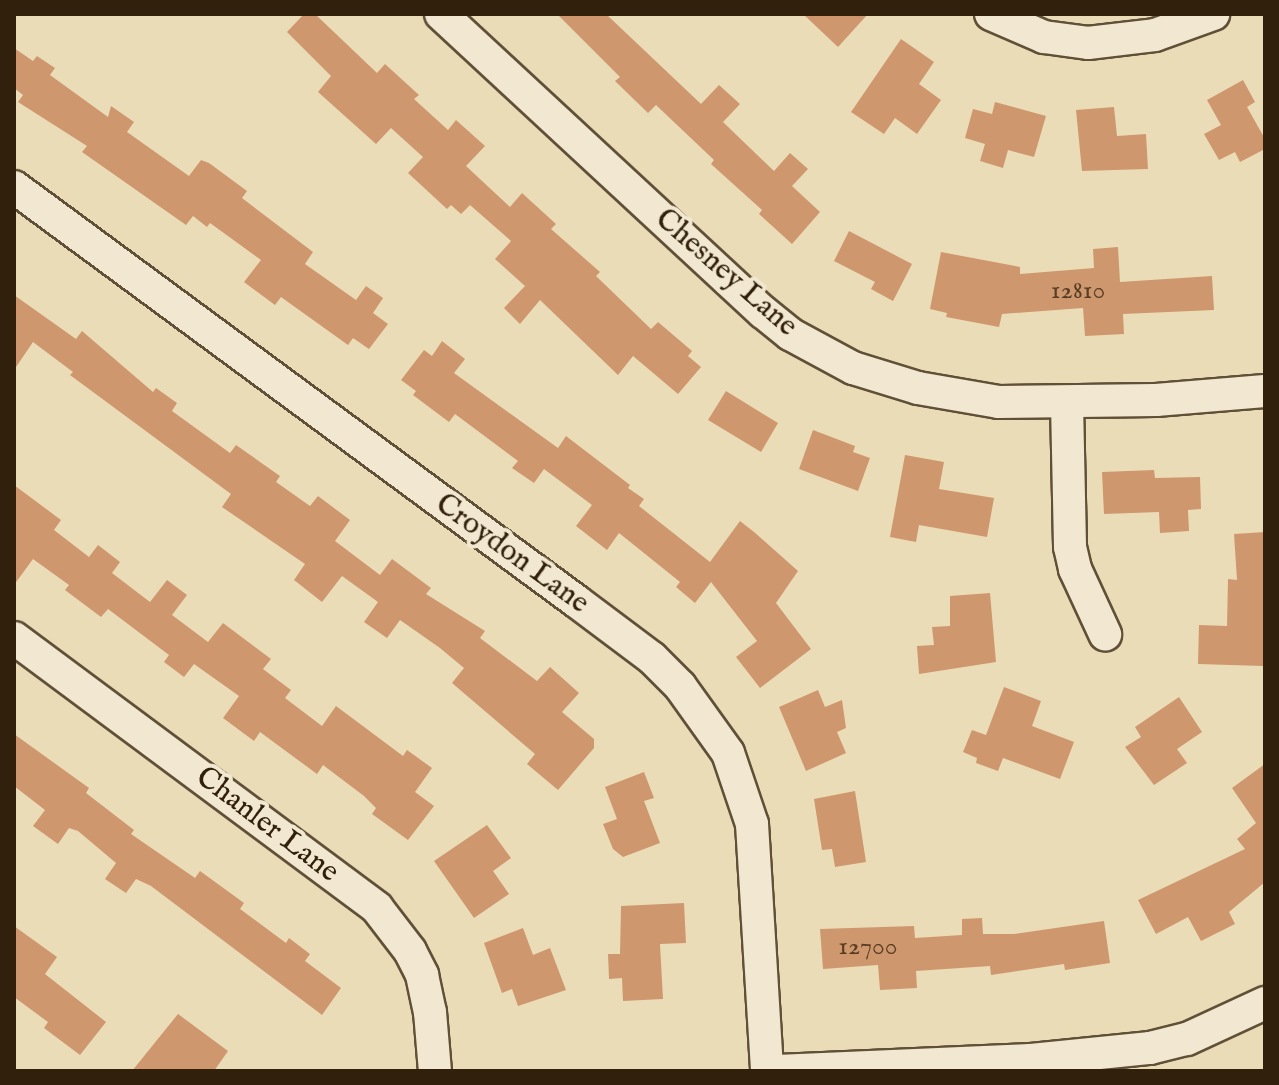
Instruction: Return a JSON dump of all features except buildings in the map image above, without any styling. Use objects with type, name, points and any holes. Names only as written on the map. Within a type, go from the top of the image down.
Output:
[{"type":"street","name":"Chesney Lane","points":[[441,14],[790,334],[853,368],[918,388],[977,400],[1067,403],[1225,397],[1265,391]]},
{"type":"street","points":[[991,14],[1044,37],[1104,43],[1155,35],[1213,14]]},
{"type":"street","name":"Croydon Lane","points":[[14,187],[576,601],[652,658],[680,686],[728,753],[752,824],[767,1071]]},
{"type":"street","points":[[1067,403],[1070,547],[1075,569],[1105,634]]},
{"type":"street","name":"Chanler Lane","points":[[14,638],[377,908],[410,951],[422,975],[430,1012],[435,1071]]},
{"type":"street","points":[[777,1071],[1031,1060],[1138,1049],[1187,1039],[1265,1003]]}]
